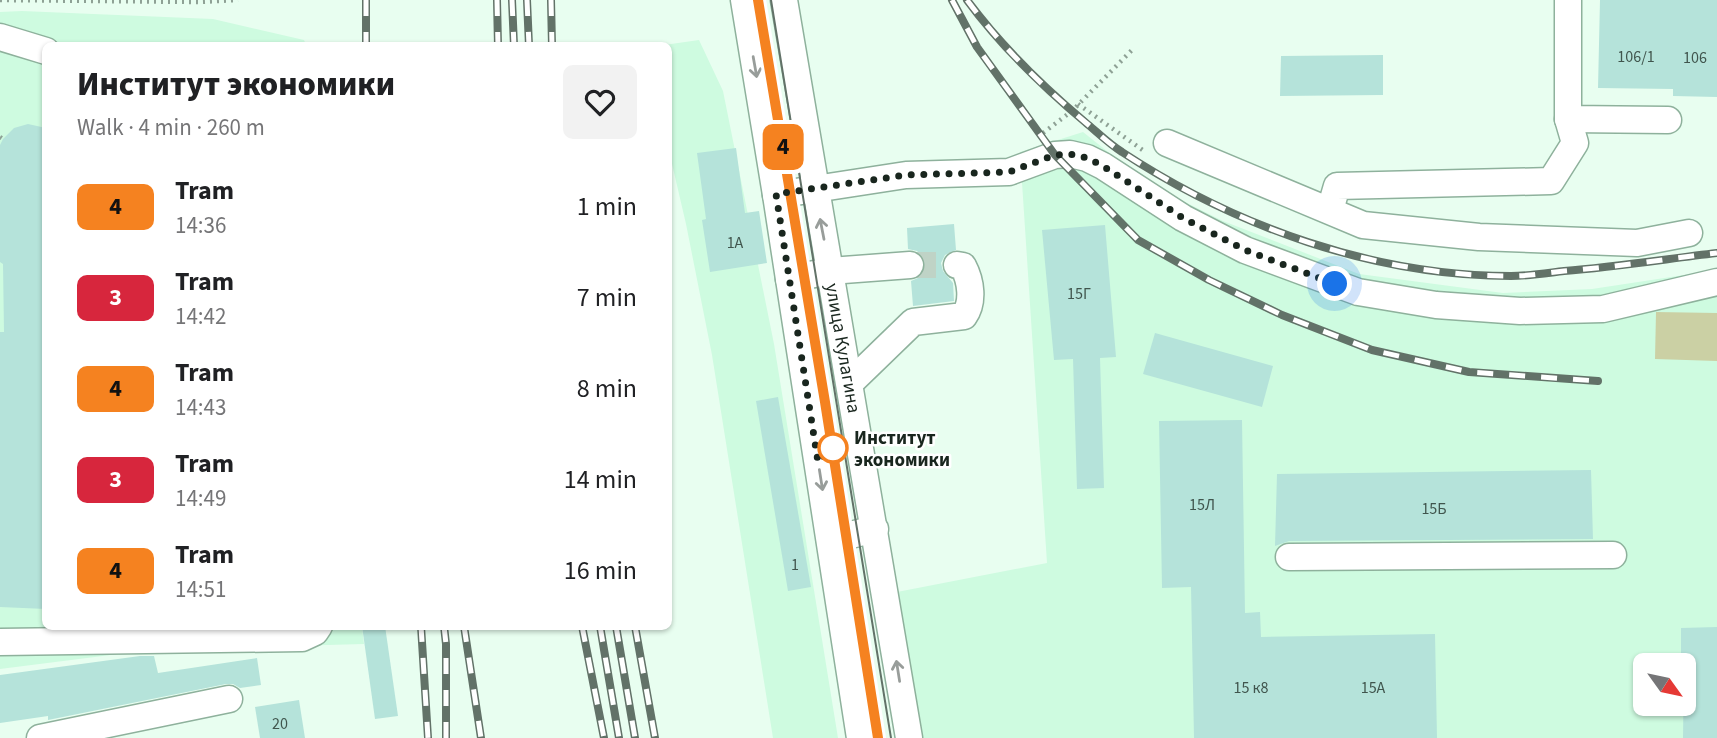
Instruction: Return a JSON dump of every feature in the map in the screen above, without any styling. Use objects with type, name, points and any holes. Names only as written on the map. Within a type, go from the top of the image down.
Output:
[{"type":"street","points":[[744,0],[860,738]]},
{"type":"street","name":"улица Кулагина","points":[[784,0],[909,738]]},
{"type":"street","points":[[1330,210],[1337,186],[1551,181],[1575,143],[1568,119],[1568,0]]},
{"type":"street","points":[[0,37],[42,50]]},
{"type":"street","points":[[1568,119],[1668,120]]},
{"type":"street","points":[[1167,143],[1363,225],[1479,237],[1637,243],[1689,233]]},
{"type":"street","points":[[776,194],[906,175],[1009,172],[1055,155],[1070,154],[1087,158],[1183,218],[1245,250],[1358,292],[1448,306],[1520,311],[1603,309],[1717,282]]},
{"type":"street","points":[[789,279],[830,271],[910,265]]},
{"type":"street","points":[[850,382],[913,322],[964,316],[970,308],[969,278],[963,266],[957,265]]},
{"type":"street","points":[[830,540],[875,529]]},
{"type":"street","points":[[1289,557],[1614,555]]},
{"type":"street","points":[[0,642],[302,638],[316,630]]},
{"type":"street","points":[[40,738],[229,699]]},
{"type":"path","points":[[0,0],[238,0]]},
{"type":"path","points":[[1039,161],[1040,135],[1078,104],[1132,50]]},
{"type":"path","points":[[1078,104],[1144,151],[1167,143]]},
{"type":"shaded area","points":[[0,12],[213,19],[305,42],[42,42],[42,630],[362,630],[364,644],[150,650],[0,669]]},
{"type":"shaded area","points":[[699,40],[723,91],[774,344],[838,738],[773,738],[712,355],[672,164],[672,44]]},
{"type":"shaded area","points":[[1083,132],[1147,183],[1223,221],[1359,274],[1503,293],[1592,289],[1717,270],[1717,738],[919,738],[897,592],[1047,563],[1020,152]]},
{"type":"shaded area","points":[[1656,312],[1717,313],[1717,361],[1655,359]]},
{"type":"building","points":[[1600,0],[1717,0],[1717,97],[1673,96],[1673,89],[1598,88]]},
{"type":"building","points":[[1383,55],[1383,95],[1280,96],[1281,56]]},
{"type":"building","points":[[28,124],[42,127],[42,609],[0,607],[0,332],[4,332],[3,264],[0,262],[0,145],[14,128]]},
{"type":"building","points":[[736,148],[745,213],[759,211],[767,263],[710,272],[702,220],[706,219],[697,153]]},
{"type":"building","points":[[954,224],[956,250],[945,255],[941,263],[943,271],[953,283],[954,301],[913,306],[911,281],[924,272],[926,263],[917,251],[908,249],[907,228]]},
{"type":"building","points":[[1105,225],[1116,357],[1100,358],[1104,488],[1077,489],[1073,359],[1054,360],[1042,230]]},
{"type":"building","points":[[1155,333],[1273,366],[1262,407],[1143,374]]},
{"type":"building","points":[[778,397],[811,587],[788,591],[756,401]]},
{"type":"building","points":[[1242,420],[1245,613],[1260,612],[1261,637],[1435,634],[1437,738],[1194,738],[1191,587],[1162,588],[1159,421]]},
{"type":"building","points":[[1591,470],[1593,539],[1289,541],[1275,546],[1277,474]]},
{"type":"building","points":[[1717,627],[1717,738],[1683,738],[1683,716],[1696,716],[1696,653],[1681,653],[1681,628]]},
{"type":"building","points":[[363,630],[386,630],[398,716],[375,719]]},
{"type":"building","points":[[154,656],[158,673],[257,658],[261,685],[240,688],[226,684],[48,720],[48,716],[0,723],[0,675]]},
{"type":"building","points":[[299,700],[305,738],[260,738],[255,707]]},
{"type":"tunnel","points":[[910,265],[957,265]]},
{"type":"tram line","points":[[758,0],[825,402],[877,738]]},
{"type":"tram line","name":"4","points":[[758,0],[878,738]]},
{"type":"tram line","points":[[771,0],[891,738]]},
{"type":"railway","points":[[366,0],[366,42]]},
{"type":"railway","points":[[497,0],[498,42]]},
{"type":"railway","points":[[512,0],[514,42]]},
{"type":"railway","points":[[527,0],[529,42]]},
{"type":"railway","points":[[551,0],[552,42]]},
{"type":"railway","points":[[952,0],[977,47],[1055,155],[1138,240],[1209,280],[1282,315],[1372,350],[1469,372],[1598,381]]},
{"type":"railway","points":[[967,0],[1037,79],[1117,149],[1212,203],[1308,242],[1358,257],[1408,267],[1460,274],[1511,276],[1717,253]]},
{"type":"railway","points":[[421,630],[428,738]]},
{"type":"railway","points":[[444,630],[446,738]]},
{"type":"railway","points":[[465,630],[481,738]]},
{"type":"railway","points":[[583,630],[604,738]]},
{"type":"railway","points":[[601,630],[619,738]]},
{"type":"railway","points":[[617,630],[635,738]]},
{"type":"railway","points":[[636,630],[655,738]]},
{"type":"place","name":"Институт экономики","points":[[833,448]]},
{"type":"route","points":[[833,448],[818,462],[776,194],[906,175],[1009,172],[1055,155],[1070,154],[1103,166],[1183,218],[1245,250],[1335,284]]}]
